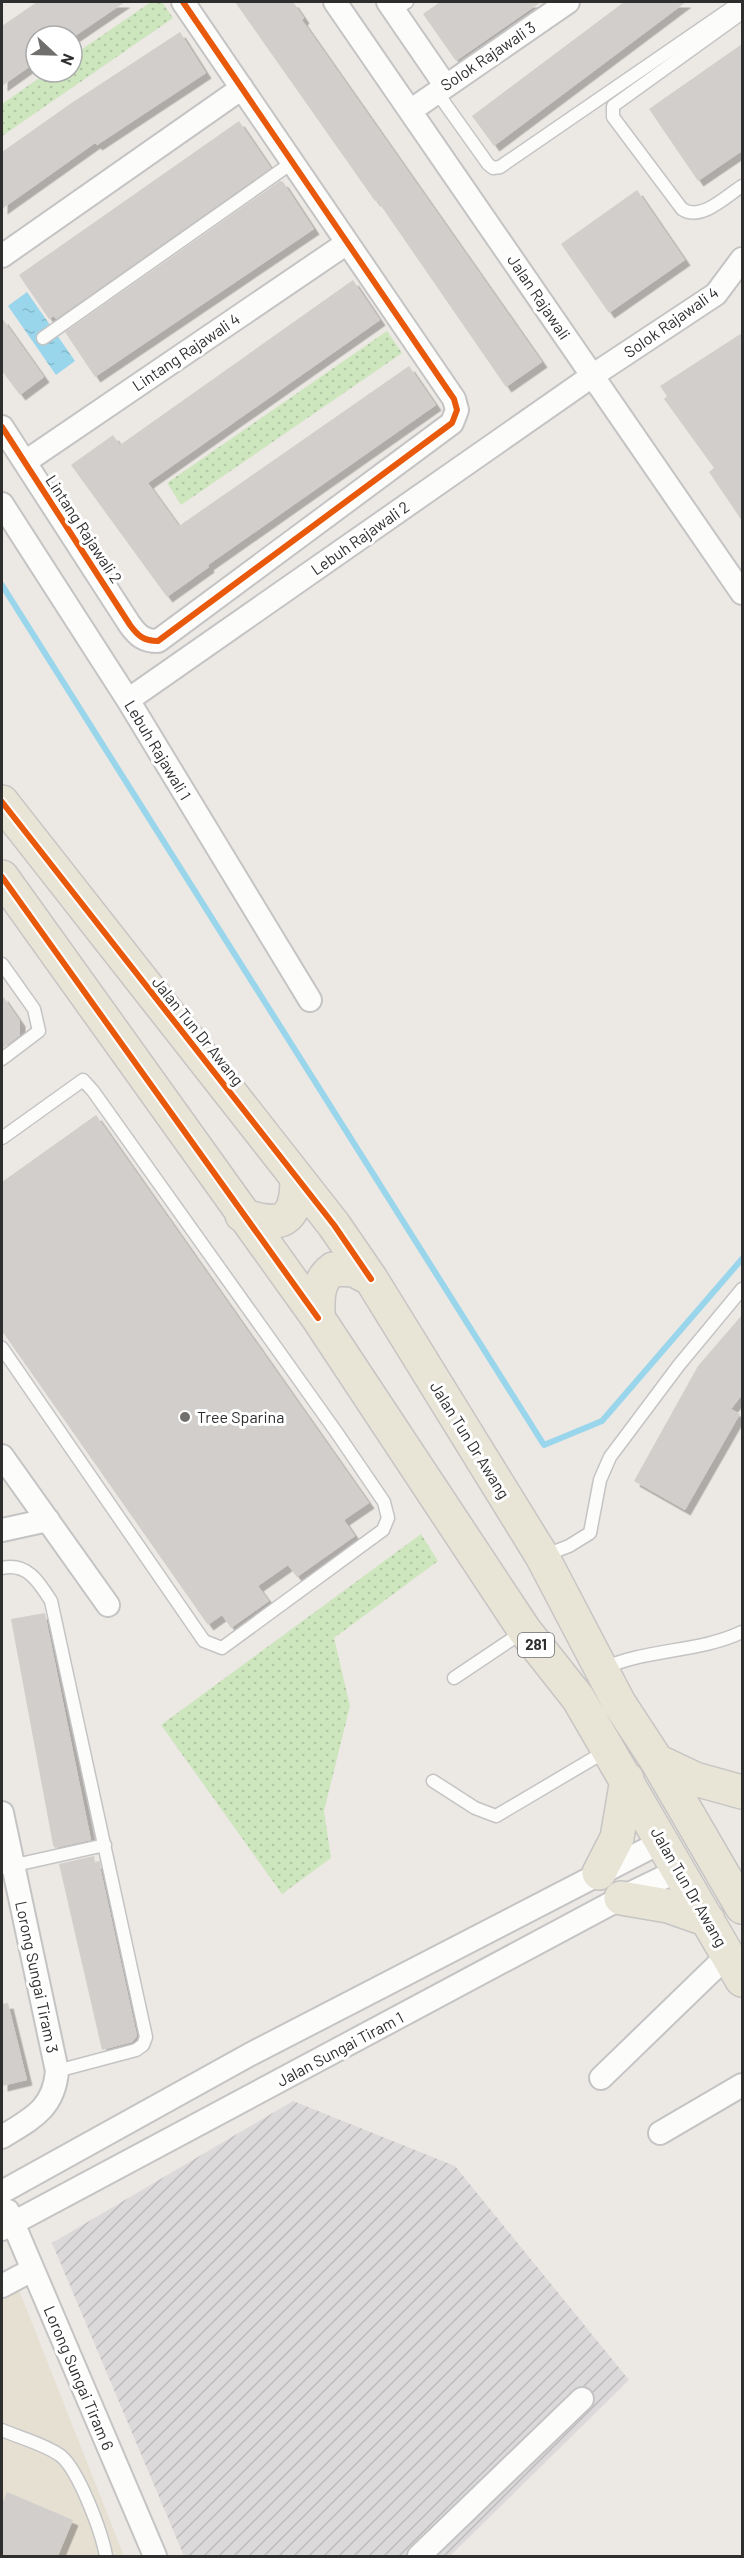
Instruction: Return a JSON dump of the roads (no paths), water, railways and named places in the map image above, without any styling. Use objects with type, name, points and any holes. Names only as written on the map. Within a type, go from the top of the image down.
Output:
[{"type":"main road","name":"Jalan Tun Dr Awang","points":[[2,802],[297,1178],[371,1279],[542,1556],[619,1704],[657,1761],[742,1907]]},
{"type":"main road","name":"Jalan Tun Dr Awang","points":[[2,877],[318,1318],[525,1631],[578,1698],[610,1749],[735,1967]]},
{"type":"main road","points":[[242,1215],[266,1223],[278,1222],[286,1217],[296,1200],[297,1178]]},
{"type":"main road","points":[[318,1318],[320,1284],[333,1269],[354,1270],[371,1279]]},
{"type":"main road","points":[[657,1761],[703,1782],[742,1792]]},
{"type":"main road","points":[[599,1873],[617,1838],[627,1779]]},
{"type":"main road","points":[[621,1898],[662,1905],[708,1920]]},
{"type":"street","points":[[183,2],[347,243]]},
{"type":"street","name":"Jalan Rajawali","points":[[335,2],[467,190],[742,593]]},
{"type":"street","name":"Solok Rajawali 3","points":[[410,111],[568,2]]},
{"type":"street","points":[[396,4],[441,88]]},
{"type":"street","points":[[2,256],[242,88]]},
{"type":"street","name":"Lintang Rajawali 4","points":[[25,462],[347,243]]},
{"type":"street","name":"Lintang Rajawali 2","points":[[2,427],[138,636],[147,641],[158,641],[168,636],[452,423],[457,410],[454,399],[347,243]]},
{"type":"street","name":"Solok Rajawali 4","points":[[592,376],[716,294],[740,273]]},
{"type":"street","name":"Lebuh Rajawali 2","points":[[128,700],[592,376]]},
{"type":"street","name":"Lebuh Rajawali 1","points":[[2,504],[128,700],[310,1000]]},
{"type":"street","points":[[2,1456],[108,1605]]},
{"type":"street","points":[[2,1530],[48,1520]]},
{"type":"street","name":"Lorong Sungai Tiram 3","points":[[2,1813],[7,1867],[57,2071]]},
{"type":"street","points":[[2,2192],[249,2055],[663,1841]]},
{"type":"street","name":"Jalan Sungai Tiram 1","points":[[8,2226],[621,1898],[679,1870]]},
{"type":"street","points":[[601,2078],[735,1967]]},
{"type":"street","points":[[2,2137],[38,2115],[51,2097],[56,2085],[57,2071]]},
{"type":"street","points":[[660,2133],[742,2085]]},
{"type":"street","name":"Lorong Sungai Tiram 6","points":[[2,2199],[8,2226],[32,2270],[155,2556]]},
{"type":"street","points":[[2,2286],[32,2270]]},
{"type":"street","points":[[419,2556],[582,2399]]},
{"type":"lane","points":[[441,88],[482,157],[493,168],[500,167],[740,2]]},
{"type":"lane","points":[[742,13],[613,106],[611,111],[612,117],[675,200],[689,214],[698,214],[742,186]]},
{"type":"lane","points":[[43,338],[293,162]]},
{"type":"lane","points":[[2,964],[34,1009],[39,1031],[2,1059]]},
{"type":"lane","points":[[2,1138],[83,1080],[154,1174],[337,1432],[384,1502],[388,1518],[382,1530],[222,1648],[215,1647],[204,1641],[2,1348]]},
{"type":"lane","points":[[542,1556],[569,1546],[590,1533],[600,1480],[610,1457],[679,1365],[742,1289]]},
{"type":"lane","points":[[2,1568],[15,1567],[33,1575],[51,1601],[146,2037],[143,2046],[136,2050],[57,2071]]},
{"type":"lane","points":[[454,1678],[525,1631]]},
{"type":"lane","points":[[601,1669],[639,1656],[705,1646],[742,1632]]},
{"type":"lane","points":[[433,1781],[475,1808],[496,1816],[610,1749]]},
{"type":"lane","points":[[7,1867],[105,1845]]},
{"type":"lane","points":[[2,2430],[60,2455],[69,2465],[103,2541],[106,2556]]},
{"type":"water","points":[[27,292],[75,361],[56,375],[8,306]]},
{"type":"waterway","points":[[2,585],[544,1445],[602,1421],[742,1259]]},
{"type":"place","name":"Tree Sparina","points":[[185,1417]]}]
